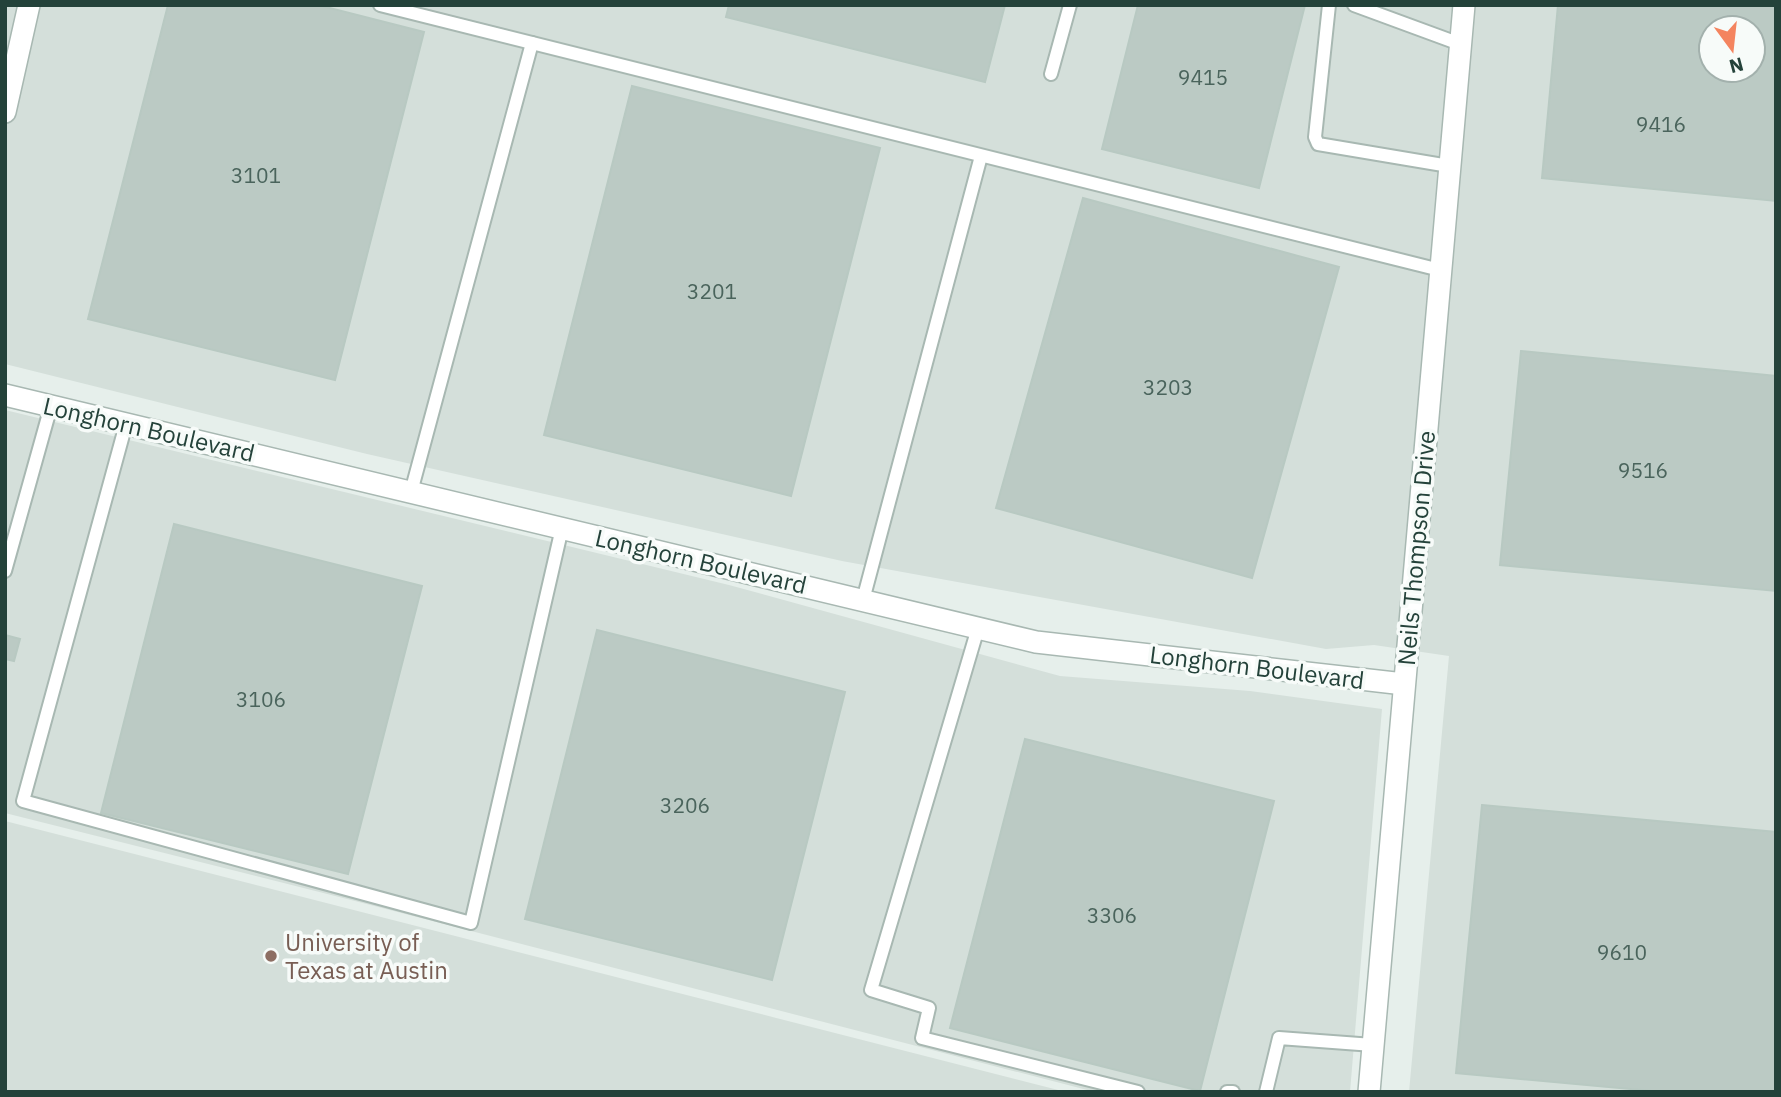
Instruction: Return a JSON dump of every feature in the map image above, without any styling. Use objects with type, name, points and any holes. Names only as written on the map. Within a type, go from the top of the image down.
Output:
[{"type":"street","points":[[5,112],[29,5]]},
{"type":"street","name":"Neils Thompson Drive","points":[[1369,1092],[1464,5]]},
{"type":"street","name":"Longhorn Boulevard","points":[[5,395],[1036,642],[1404,684]]},
{"type":"lane","points":[[380,5],[1440,270]]},
{"type":"lane","points":[[1051,74],[1070,5]]},
{"type":"lane","points":[[1329,5],[1315,137],[1318,144],[1449,166]]},
{"type":"lane","points":[[1353,5],[1460,44]]},
{"type":"lane","points":[[411,492],[532,43]]},
{"type":"lane","points":[[863,600],[981,156]]},
{"type":"lane","points":[[5,571],[51,406]]},
{"type":"lane","points":[[126,424],[23,801],[471,923],[562,528]]},
{"type":"lane","points":[[978,628],[871,990],[929,1008],[922,1038],[1138,1092]]},
{"type":"lane","points":[[1266,1092],[1279,1038],[1373,1045]]},
{"type":"lane","points":[[1227,1092],[1233,1092]]},
{"type":"shaded area","points":[[5,5],[1776,5],[1776,1092],[1409,1092],[1449,656],[1374,645],[1326,649],[842,561],[367,454],[5,364]]},
{"type":"shaded area","points":[[5,410],[729,585],[1060,676],[1250,691],[1382,709],[1350,1092],[1095,1092],[5,813]]},
{"type":"shaded area","name":"University of Texas at Austin","points":[[5,821],[1066,1092],[5,1092]]},
{"type":"building","points":[[168,5],[318,5],[424,32],[335,380],[88,319]]},
{"type":"building","points":[[729,5],[1005,5],[985,82],[726,17]]},
{"type":"building","points":[[1138,5],[1305,5],[1259,188],[1102,149]]},
{"type":"building","points":[[1558,5],[1776,5],[1776,201],[1542,178]]},
{"type":"building","points":[[632,86],[880,148],[791,496],[544,435]]},
{"type":"building","points":[[1083,198],[1339,267],[1252,578],[996,508]]},
{"type":"building","points":[[1521,351],[1776,376],[1776,591],[1500,565]]},
{"type":"building","points":[[174,524],[422,586],[348,874],[101,813]]},
{"type":"building","points":[[597,630],[845,692],[772,980],[525,919]]},
{"type":"building","points":[[5,635],[20,639],[14,661],[5,659]]},
{"type":"building","points":[[1025,739],[1274,801],[1200,1091],[950,1028]]},
{"type":"building","points":[[1482,805],[1776,832],[1776,1092],[1663,1092],[1456,1073]]},
{"type":"place","name":"University of Texas at Austin","points":[[271,956]]}]
